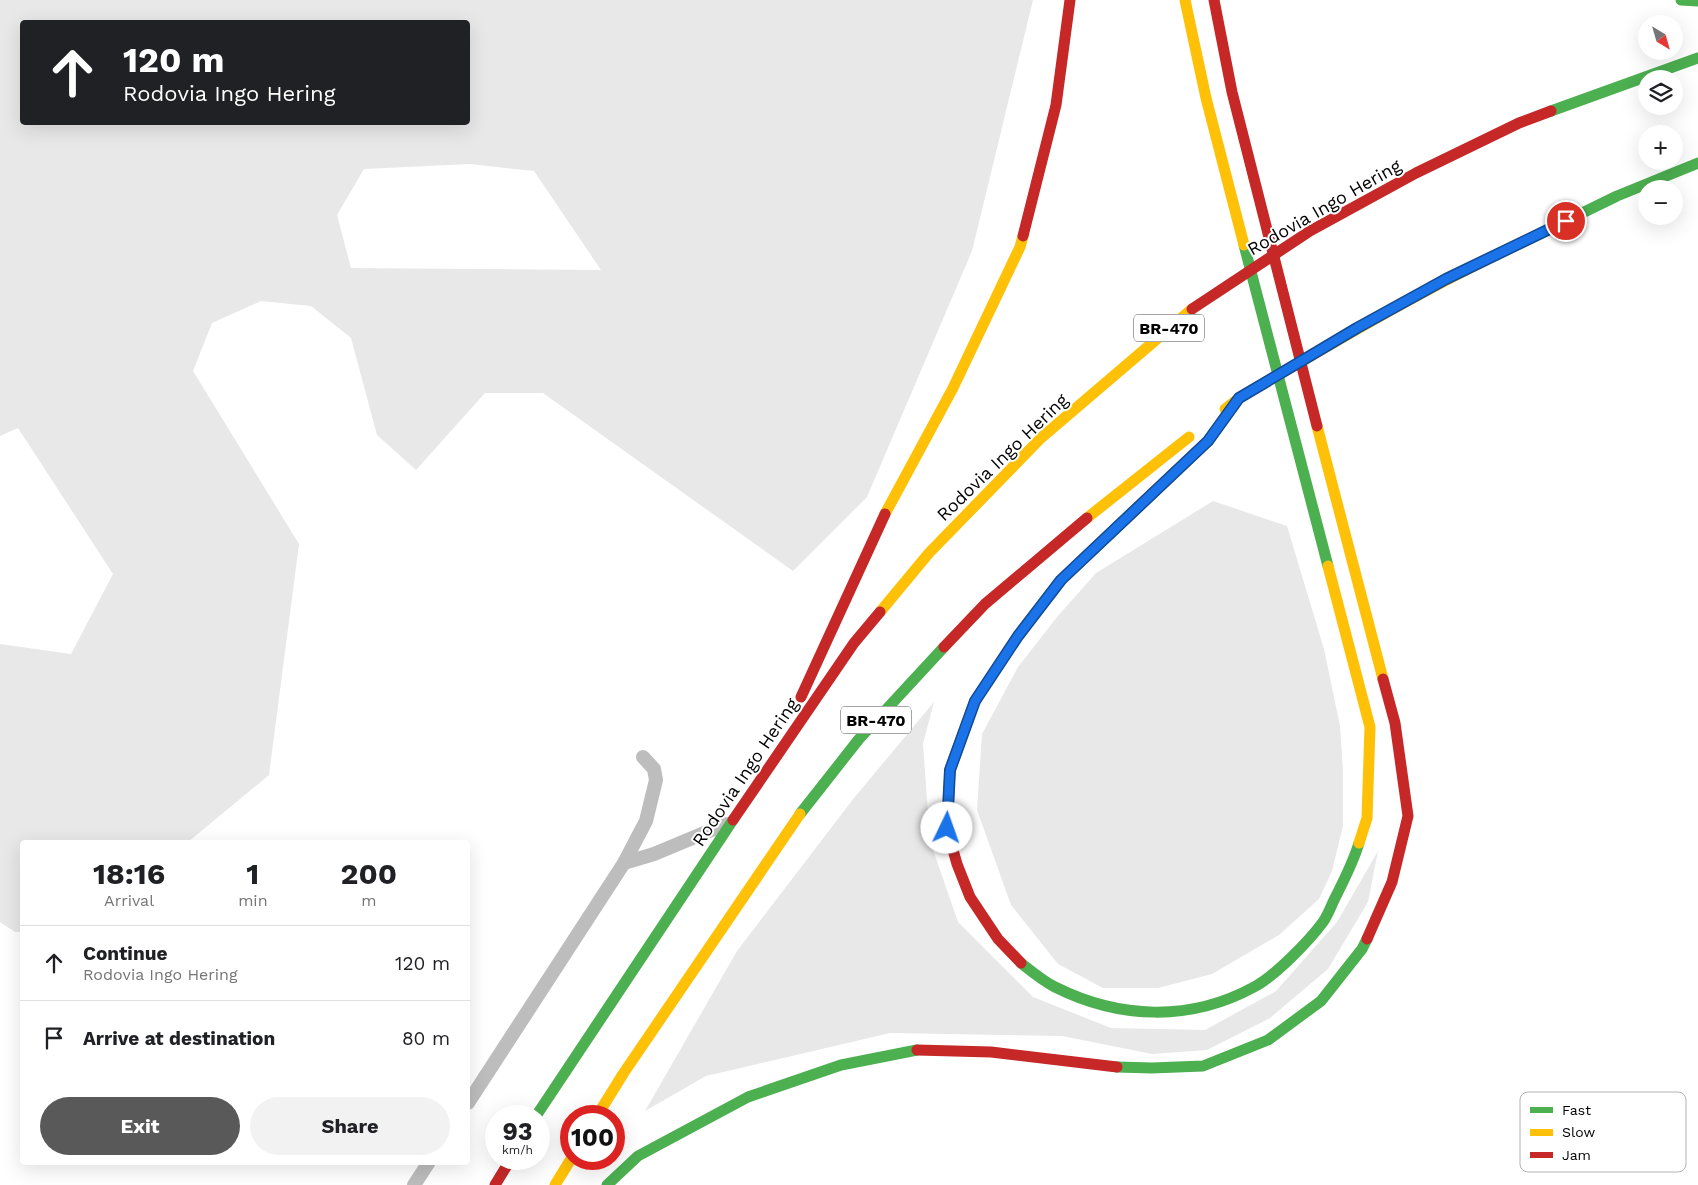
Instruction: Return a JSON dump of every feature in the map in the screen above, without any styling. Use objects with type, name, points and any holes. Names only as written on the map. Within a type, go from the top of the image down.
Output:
[{"type":"highway","points":[[768,767],[885,515],[953,388],[1020,247],[1056,105],[1070,0]]},
{"type":"highway","points":[[1186,0],[1206,98],[1370,727],[1367,818],[1354,861],[1324,921],[1288,960],[1256,986],[1219,1003],[1177,1012],[1142,1012],[1095,1004],[1052,986],[1021,963],[998,938],[970,897],[957,864],[947,828],[950,770],[975,701],[1029,622],[1061,580],[1208,441],[1239,398]]},
{"type":"highway","points":[[608,1185],[638,1156],[748,1097],[841,1065],[918,1050],[991,1052],[1110,1067],[1203,1066],[1268,1040],[1321,1000],[1362,949],[1392,882],[1408,816],[1395,723],[1344,537],[1232,92],[1214,0]]},
{"type":"highway","points":[[1681,0],[1698,1]]},
{"type":"highway","name":"Rodovia Ingo Hering","points":[[543,1105],[768,767],[854,643],[929,553],[1041,438],[1192,309],[1310,231],[1416,173],[1519,123],[1698,58]]},
{"type":"highway","name":"BR-470","points":[[604,1105],[791,825],[859,739],[985,604],[1073,529],[1239,398],[1357,328],[1446,279],[1617,196],[1698,163]]},
{"type":"highway","points":[[495,1185],[504,1170]]},
{"type":"highway","points":[[555,1185],[564,1170]]},
{"type":"lane","points":[[470,1100],[624,862],[646,821],[656,780],[654,769],[643,757]]},
{"type":"lane","points":[[624,862],[654,854],[732,822]]},
{"type":"lane","points":[[414,1185],[427,1165]]},
{"type":"shaded area","points":[[0,0],[1033,0],[972,251],[867,497],[793,571],[543,393],[485,393],[416,470],[377,435],[351,338],[311,306],[261,301],[212,323],[193,371],[299,544],[269,775],[190,840],[20,840],[20,932],[15,932],[0,922],[0,644],[71,654],[113,574],[18,428],[0,436]],"holes":[[[470,164],[534,171],[601,270],[351,268],[337,215],[364,169]]]},
{"type":"shaded area","points":[[1213,501],[1287,526],[1324,649],[1340,726],[1343,771],[1343,826],[1332,871],[1319,899],[1279,935],[1212,974],[1158,988],[1103,988],[1058,964],[1011,905],[977,810],[982,734],[1018,667],[1057,617],[1096,573]]},
{"type":"shaded area","points":[[934,702],[923,744],[930,841],[958,922],[1033,997],[1111,1028],[1205,1030],[1276,991],[1337,922],[1378,851],[1368,902],[1328,969],[1270,1018],[1207,1050],[1152,1054],[1062,1036],[890,1033],[706,1076],[645,1111],[737,951],[854,798]]},
{"type":"traffic: fast","points":[[1681,0],[1698,1]]},
{"type":"traffic: fast","points":[[1551,111],[1698,58]]},
{"type":"traffic: fast","points":[[1496,255],[1617,196],[1698,163]]},
{"type":"traffic: fast","points":[[1244,245],[1328,566]]},
{"type":"traffic: fast","points":[[800,814],[859,739],[944,647]]},
{"type":"traffic: fast","points":[[543,1105],[733,820]]},
{"type":"traffic: fast","points":[[1021,963],[1051,985],[1079,998],[1129,1010],[1154,1012],[1180,1011],[1230,998],[1254,987],[1272,975],[1317,930],[1328,913],[1359,843]]},
{"type":"traffic: fast","points":[[1117,1067],[1203,1066],[1268,1040],[1321,1001],[1362,949],[1367,939]]},
{"type":"traffic: fast","points":[[607,1185],[638,1156],[748,1097],[841,1065],[917,1050]]},
{"type":"traffic: slow","points":[[1185,0],[1206,98],[1244,245]]},
{"type":"traffic: slow","points":[[885,514],[953,388],[1020,247],[1023,236]]},
{"type":"traffic: slow","points":[[1225,409],[1239,398],[1366,324],[1496,255]]},
{"type":"traffic: slow","points":[[880,612],[929,553],[1041,438],[1192,309]]},
{"type":"traffic: slow","points":[[1317,426],[1383,679]]},
{"type":"traffic: slow","points":[[1087,518],[1189,437]]},
{"type":"traffic: slow","points":[[960,742],[975,701],[1018,636],[1061,580],[1079,563]]},
{"type":"traffic: slow","points":[[1328,566],[1370,727],[1367,818],[1359,843]]},
{"type":"traffic: slow","points":[[604,1105],[800,814]]},
{"type":"traffic: slow","points":[[555,1185],[564,1170]]},
{"type":"traffic: jam","points":[[1023,236],[1056,105],[1070,0]]},
{"type":"traffic: jam","points":[[1214,0],[1232,92],[1317,426]]},
{"type":"traffic: jam","points":[[1192,309],[1310,231],[1416,173],[1519,123],[1551,111]]},
{"type":"traffic: jam","points":[[1079,563],[1208,441],[1239,398]]},
{"type":"traffic: jam","points":[[801,697],[885,514]]},
{"type":"traffic: jam","points":[[944,647],[985,604],[1087,518]]},
{"type":"traffic: jam","points":[[733,820],[854,643],[880,612]]},
{"type":"traffic: jam","points":[[1367,939],[1392,882],[1408,816],[1395,723],[1383,679]]},
{"type":"traffic: jam","points":[[960,742],[950,770],[947,829],[957,864],[970,897],[998,939],[1021,963]]},
{"type":"traffic: jam","points":[[917,1050],[991,1052],[1117,1067]]},
{"type":"traffic: jam","points":[[495,1185],[504,1170]]},
{"type":"route","points":[[947,828],[950,770],[975,701],[1018,636],[1061,580],[1208,441],[1239,398],[1357,328],[1446,279],[1566,221]]}]
